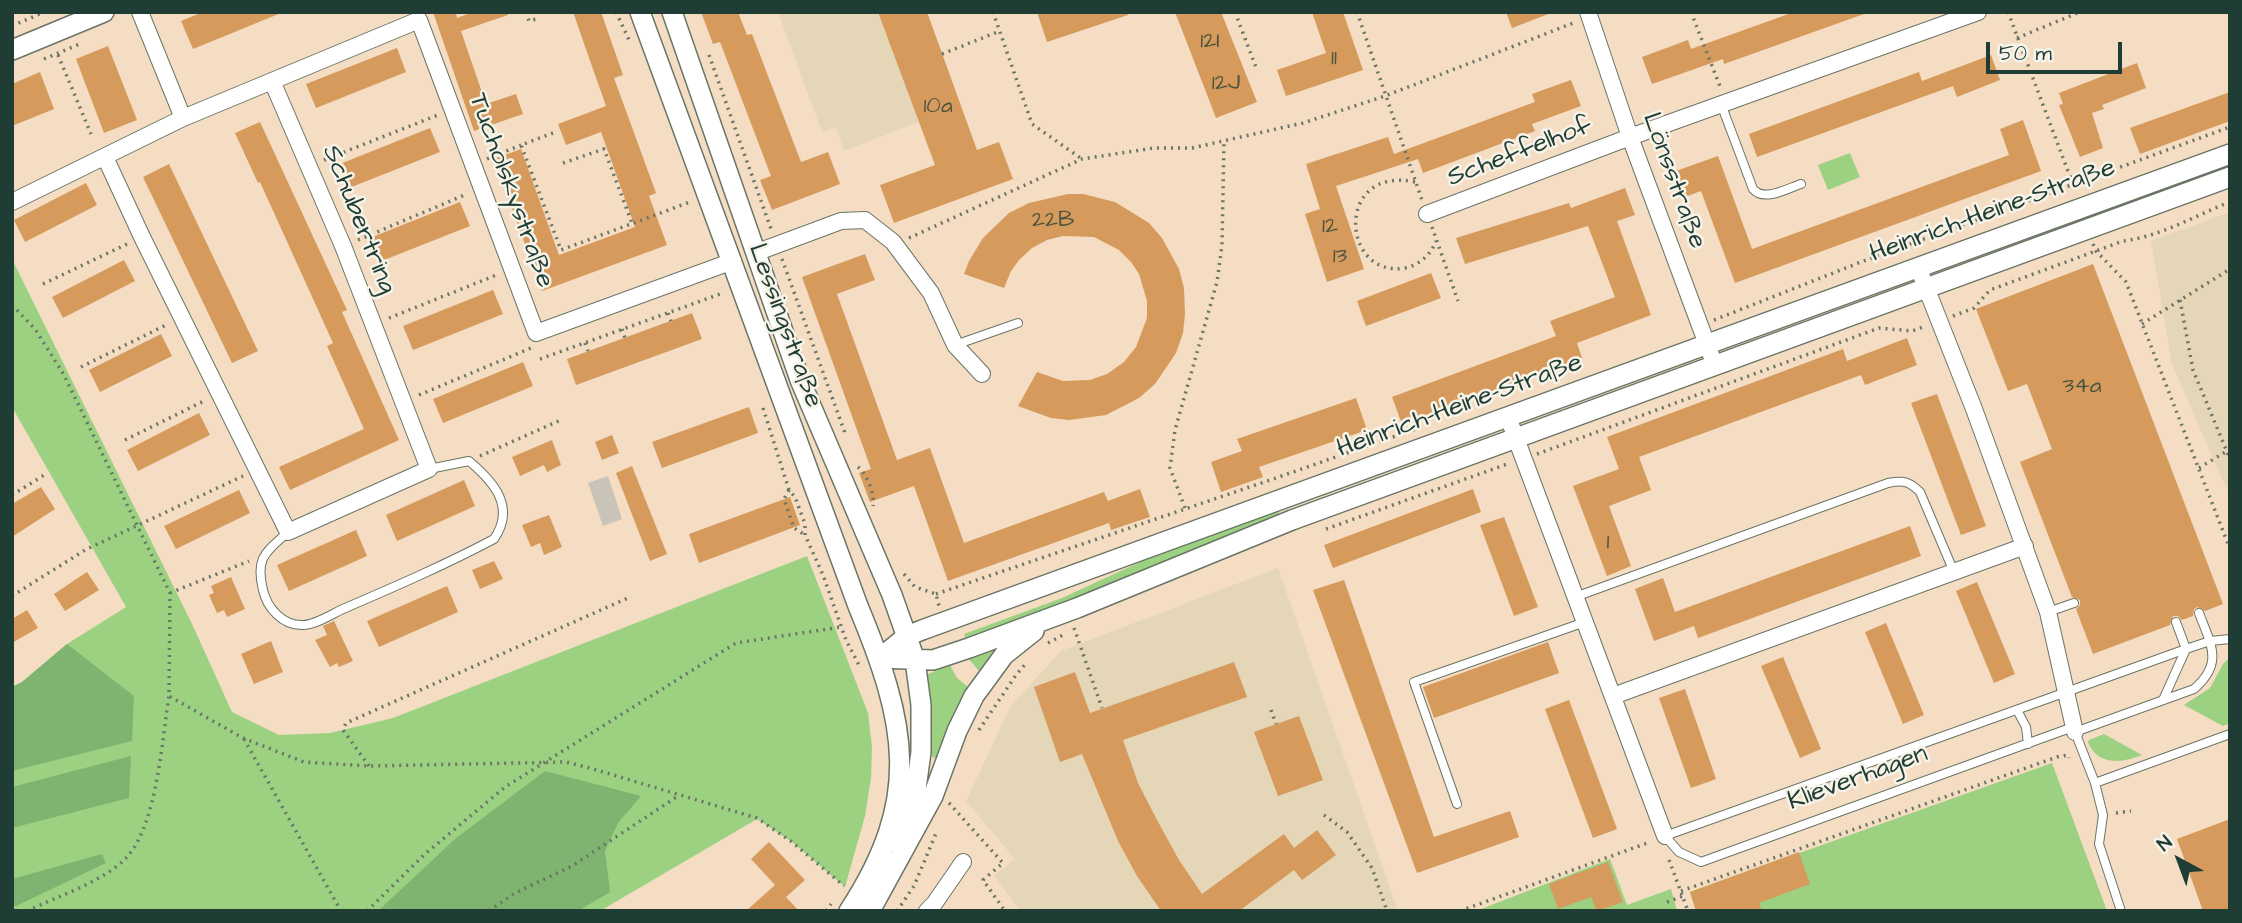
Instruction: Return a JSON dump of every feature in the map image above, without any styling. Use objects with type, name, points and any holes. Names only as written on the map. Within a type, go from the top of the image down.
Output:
[{"type":"street","points":[[12,50],[104,12]]},
{"type":"street","points":[[140,12],[183,118]]},
{"type":"street","name":"Lessingstraße","points":[[640,12],[856,600],[880,658],[894,708],[900,739],[900,775],[895,811],[875,866],[840,903]]},
{"type":"street","name":"Lessingstraße","points":[[672,12],[800,380],[879,562],[915,660],[921,705],[921,752],[914,804],[901,854]]},
{"type":"street","name":"Scheffelhof","points":[[1427,214],[1630,137],[1978,12]]},
{"type":"street","name":"Lönsstraße","points":[[1588,14],[1630,137],[1715,366]]},
{"type":"street","name":"Tucholskystraße","points":[[272,81],[419,20],[536,333],[733,261]]},
{"type":"street","points":[[12,201],[183,118],[272,81]]},
{"type":"street","name":"Schubertring","points":[[272,81],[343,246],[429,469]]},
{"type":"street","name":"Heinrich-Heine-Straße","points":[[880,658],[907,636],[2230,154]]},
{"type":"street","points":[[105,157],[288,531],[429,469]]},
{"type":"street","name":"Heinrich-Heine-Straße","points":[[880,658],[933,660],[955,653],[1049,619],[1292,520],[2230,177]]},
{"type":"street","name":"Lessingstraße","points":[[755,253],[841,220],[865,220],[893,242],[931,293],[955,345],[982,374]]},
{"type":"street","points":[[1918,267],[2048,612],[2074,729]]},
{"type":"street","points":[[1508,416],[1663,837]]},
{"type":"street","points":[[1613,696],[2025,546]]},
{"type":"street","name":"Heinrich-Heine-Straße","points":[[901,854],[941,800],[957,731],[981,685],[1004,655],[1049,619]]},
{"type":"street","points":[[870,911],[901,854]]},
{"type":"street","points":[[927,911],[963,862]]},
{"type":"lane","points":[[1724,104],[1752,188],[1757,194],[1764,196],[1801,184]]},
{"type":"lane","points":[[955,345],[1018,323]]},
{"type":"lane","points":[[288,531],[263,555],[260,579],[265,600],[284,622],[304,626],[390,589],[494,539],[502,527],[501,500],[496,488],[469,461],[429,469]]},
{"type":"lane","points":[[1576,597],[1902,480],[1912,484],[1920,492],[1954,572]]},
{"type":"lane","points":[[2048,612],[2074,603]]},
{"type":"lane","points":[[2199,613],[2210,641],[2230,639]]},
{"type":"lane","points":[[1457,804],[1414,682],[1585,622]]},
{"type":"lane","points":[[2163,700],[2186,649],[2176,622]]},
{"type":"lane","name":"Klieverhagen","points":[[2210,641],[2213,659],[2211,671],[2194,689],[2028,744],[1701,862],[1679,852],[1663,837],[2066,693],[2186,649],[2210,641]]},
{"type":"lane","points":[[2017,710],[2026,727],[2028,744]]},
{"type":"lane","points":[[2074,729],[2095,783],[2103,815],[2099,844],[2121,911]]},
{"type":"lane","points":[[2095,783],[2230,734]]},
{"type":"path","points":[[12,26],[44,12]]},
{"type":"path","points":[[526,12],[529,21],[536,19]]},
{"type":"path","points":[[993,12],[1032,124],[1082,159]]},
{"type":"path","points":[[1235,12],[1257,70]]},
{"type":"path","points":[[1357,12],[1458,301]]},
{"type":"path","points":[[1691,12],[1724,104]]},
{"type":"path","points":[[2008,12],[2081,208]]},
{"type":"path","points":[[2017,38],[2080,12]]},
{"type":"path","points":[[908,238],[1082,159],[1154,148],[1192,148],[1303,123],[1385,96],[1588,14]]},
{"type":"path","points":[[942,54],[1000,31]]},
{"type":"path","points":[[58,55],[91,134]]},
{"type":"path","points":[[309,166],[454,109]]},
{"type":"path","points":[[1700,325],[1861,262],[2230,127]]},
{"type":"path","points":[[474,164],[553,133]]},
{"type":"path","points":[[1186,509],[1170,467],[1175,430],[1217,282],[1222,245],[1224,141]]},
{"type":"path","points":[[521,145],[561,250],[690,202]]},
{"type":"path","points":[[563,163],[604,149],[632,223]]},
{"type":"path","points":[[1415,182],[1402,179],[1387,181],[1374,186],[1363,196],[1354,221],[1360,244],[1367,256],[1377,264],[1399,269],[1412,267],[1423,259],[1433,251],[1437,241]]},
{"type":"path","points":[[343,246],[483,187]]},
{"type":"path","points":[[1317,532],[1879,328],[1912,331],[1974,308],[1990,290],[2123,241],[2155,234],[2230,202]]},
{"type":"path","points":[[2089,230],[2096,251],[2126,282],[2230,549]]},
{"type":"path","points":[[43,284],[142,237]]},
{"type":"path","points":[[374,324],[512,268]]},
{"type":"path","points":[[2143,324],[2230,269]]},
{"type":"path","points":[[540,359],[723,293]]},
{"type":"path","points":[[2180,300],[2193,370],[2230,458]]},
{"type":"path","points":[[12,304],[35,329],[64,375],[170,593],[169,696],[156,781],[145,828],[126,859],[102,875],[27,911]]},
{"type":"path","points":[[667,313],[670,321]]},
{"type":"path","points":[[80,367],[183,317]]},
{"type":"path","points":[[621,330],[625,338]]},
{"type":"path","points":[[585,343],[588,351]]},
{"type":"path","points":[[404,401],[536,346]]},
{"type":"path","points":[[125,440],[220,393]]},
{"type":"path","points":[[469,461],[563,419]]},
{"type":"path","points":[[936,593],[1426,425]]},
{"type":"path","points":[[2199,468],[2227,451]]},
{"type":"path","points":[[858,467],[864,471],[875,500]]},
{"type":"path","points":[[12,596],[85,550],[258,469]]},
{"type":"path","points":[[12,495],[46,474]]},
{"type":"path","points":[[805,535],[794,528],[784,499],[789,490],[795,497],[805,524],[805,535],[823,575],[841,627],[862,672]]},
{"type":"path","points":[[170,593],[263,555]]},
{"type":"path","points":[[369,766],[342,730],[346,723],[628,598]]},
{"type":"path","points":[[367,911],[425,854],[505,787],[736,643],[841,627]]},
{"type":"path","points":[[1044,646],[1074,628],[1102,708]]},
{"type":"path","points":[[1003,696],[1029,660]]},
{"type":"path","points":[[169,696],[243,738],[304,762],[369,766],[566,762],[678,796],[715,804],[757,818],[792,842],[845,887],[840,903],[826,911]]},
{"type":"path","points":[[1272,710],[1276,724]]},
{"type":"path","points":[[243,738],[341,911]]},
{"type":"path","points":[[1667,902],[1682,894],[2057,757],[2068,755],[2073,766]]},
{"type":"path","points":[[489,911],[515,893],[572,866],[678,796]]},
{"type":"path","points":[[941,800],[1003,863],[983,880],[1005,911]]},
{"type":"path","points":[[1324,816],[1348,832],[1373,868],[1387,911]]},
{"type":"path","points":[[1461,911],[1663,837],[1688,911]]},
{"type":"path","points":[[244,911],[279,911]]},
{"type":"shaded area","points":[[778,12],[878,12],[935,35],[950,76],[908,92],[919,122],[844,151],[836,127],[822,132]]},
{"type":"shaded area","points":[[2230,212],[2230,497],[2172,364],[2151,241]]},
{"type":"shaded area","points":[[608,476],[622,519],[603,526],[588,483]]},
{"type":"shaded area","points":[[1278,568],[1398,911],[1020,911],[994,876],[1015,859],[966,801],[1011,706],[1061,651]]},
{"type":"green space","points":[[1850,153],[1860,177],[1828,190],[1818,165]]},
{"type":"green space","points":[[12,259],[192,624],[232,712],[279,735],[330,733],[393,718],[807,556],[868,713],[872,747],[871,778],[865,816],[845,887],[792,842],[757,819],[600,911],[12,911],[12,687],[22,682],[67,644],[126,607],[12,407]]},
{"type":"green space","points":[[1278,511],[1280,515],[1064,604],[966,640],[964,634],[1062,598],[1151,557]]},
{"type":"green space","points":[[67,644],[134,696],[132,741],[12,771],[12,687],[22,682]]},
{"type":"green space","points":[[1003,645],[979,671],[968,658]]},
{"type":"green space","points":[[2230,657],[2230,723],[2223,726],[2184,705],[2210,688]]},
{"type":"green space","points":[[950,665],[957,678],[968,687],[936,758],[932,757],[928,674]]},
{"type":"green space","points":[[2104,734],[2142,755],[2119,761],[2098,756],[2088,743],[2089,740]]},
{"type":"green space","points":[[131,756],[129,798],[12,828],[12,787]]},
{"type":"green space","points":[[2052,763],[2107,911],[1696,911],[1690,892]]},
{"type":"green space","points":[[545,771],[641,796],[618,823],[605,851],[610,892],[578,911],[378,911],[455,839]]},
{"type":"green space","points":[[102,854],[106,863],[16,906],[12,905],[12,879]]},
{"type":"green space","points":[[1610,859],[1627,905],[1671,889],[1677,911],[1476,911]]},
{"type":"building","points":[[203,12],[281,13],[193,49],[181,21]]},
{"type":"building","points":[[433,12],[456,12],[457,18],[473,12],[508,12],[508,15],[461,31],[486,104],[516,94],[523,114],[474,131]]},
{"type":"building","points":[[573,12],[601,12],[623,75],[614,78],[656,193],[649,196],[667,245],[542,291],[494,159],[521,149],[559,255],[635,227],[601,132],[566,145],[558,124],[606,106]]},
{"type":"building","points":[[701,12],[738,12],[747,35],[752,34],[801,162],[828,152],[840,184],[772,210],[760,180],[771,176],[720,42],[713,44]]},
{"type":"building","points":[[878,12],[927,12],[977,150],[999,142],[1013,179],[894,223],[880,185],[935,165]]},
{"type":"building","points":[[1037,12],[1127,12],[1128,15],[1047,42]]},
{"type":"building","points":[[1175,12],[1221,12],[1257,102],[1216,118]]},
{"type":"building","points":[[1312,12],[1343,12],[1363,70],[1286,96],[1277,70],[1326,53]]},
{"type":"building","points":[[1506,12],[1551,12],[1551,13],[1512,28]]},
{"type":"building","points":[[1794,12],[1864,14],[1724,64],[1723,59],[1652,84],[1642,57],[1688,40],[1691,49]]},
{"type":"building","points":[[108,46],[137,120],[104,133],[76,59]]},
{"type":"building","points":[[397,48],[406,72],[316,108],[306,84]]},
{"type":"building","points":[[1991,55],[2000,80],[1957,97],[1953,86],[1757,157],[1749,134],[1919,72],[1922,81]]},
{"type":"building","points":[[2137,63],[2146,88],[2102,105],[2104,109],[2092,113],[2103,148],[2080,157],[2059,105],[2063,104],[2059,93]]},
{"type":"building","points":[[40,72],[54,109],[12,126],[12,84]]},
{"type":"building","points":[[1571,80],[1581,106],[1532,124],[1535,131],[1423,173],[1418,159],[1336,186],[1364,269],[1327,282],[1305,214],[1320,209],[1306,164],[1388,137],[1394,154],[1535,102],[1532,94]]},
{"type":"building","points":[[2230,92],[2230,121],[2140,154],[2130,128]]},
{"type":"building","points":[[2023,120],[2041,171],[1735,283],[1701,191],[1682,198],[1673,172],[1718,156],[1752,249],[2009,155],[2000,129]]},
{"type":"building","points":[[260,122],[347,310],[342,312],[399,440],[290,490],[279,467],[364,429],[327,346],[333,343],[235,133]]},
{"type":"building","points":[[430,128],[440,152],[349,188],[340,164]]},
{"type":"building","points":[[169,164],[258,351],[232,363],[143,177]]},
{"type":"building","points":[[86,183],[97,205],[25,242],[14,220]]},
{"type":"building","points":[[1625,188],[1635,215],[1617,221],[1651,315],[1577,343],[1582,358],[1402,424],[1392,397],[1556,336],[1550,321],[1615,297],[1588,226],[1465,264],[1456,238],[1569,203],[1571,208]]},
{"type":"building","points":[[1068,194],[1083,194],[1115,202],[1149,223],[1162,238],[1179,269],[1184,288],[1185,314],[1183,333],[1176,353],[1155,384],[1139,398],[1106,415],[1069,420],[1051,418],[1018,406],[1037,372],[1063,381],[1090,380],[1107,374],[1124,362],[1136,347],[1147,318],[1147,301],[1139,274],[1131,262],[1119,250],[1094,237],[1063,236],[1032,248],[1011,271],[1004,288],[964,274],[983,238],[1009,213],[1029,203]]},
{"type":"building","points":[[460,202],[470,226],[379,262],[370,238]]},
{"type":"building","points":[[865,254],[875,280],[837,294],[897,460],[930,448],[964,543],[1104,492],[1108,501],[1140,489],[1150,517],[1111,530],[1109,523],[948,581],[914,486],[870,502],[859,473],[871,469],[802,277]]},
{"type":"building","points":[[124,260],[135,281],[63,318],[52,297]]},
{"type":"building","points":[[2093,264],[2223,604],[2205,611],[2197,607],[2193,616],[2182,620],[2173,616],[2170,625],[2093,654],[2076,609],[2080,600],[2072,597],[2020,462],[2052,449],[2027,384],[2008,391],[1976,309]]},
{"type":"building","points":[[1431,273],[1441,298],[1366,326],[1357,301]]},
{"type":"building","points":[[493,290],[503,314],[413,350],[403,326]]},
{"type":"building","points":[[692,313],[702,339],[576,385],[567,359]]},
{"type":"building","points":[[161,334],[172,356],[100,392],[89,370]]},
{"type":"building","points":[[1907,338],[1917,365],[1865,385],[1861,375],[1639,457],[1651,490],[1609,506],[1631,566],[1607,576],[1573,486],[1619,469],[1607,437],[1843,349],[1847,361]]},
{"type":"building","points":[[523,362],[533,386],[443,423],[433,399]]},
{"type":"building","points":[[1937,394],[1986,526],[1961,535],[1911,403]]},
{"type":"building","points":[[1356,398],[1367,430],[1259,467],[1263,477],[1221,492],[1211,462],[1242,451],[1237,439]]},
{"type":"building","points":[[749,407],[758,433],[662,468],[652,442]]},
{"type":"building","points":[[199,413],[210,435],[138,471],[127,450]]},
{"type":"building","points":[[612,435],[619,453],[602,460],[595,442]]},
{"type":"building","points":[[552,440],[561,465],[547,472],[544,465],[520,476],[512,457]]},
{"type":"building","points":[[632,466],[667,554],[650,561],[616,473]]},
{"type":"building","points":[[464,480],[475,506],[397,541],[386,515]]},
{"type":"building","points":[[41,487],[55,509],[12,537],[12,504]]},
{"type":"building","points":[[1473,489],[1481,512],[1333,568],[1324,545]]},
{"type":"building","points":[[239,490],[250,513],[176,549],[164,526]]},
{"type":"building","points":[[790,497],[800,525],[699,563],[689,534]]},
{"type":"building","points":[[549,515],[562,547],[544,555],[540,543],[531,547],[522,525]]},
{"type":"building","points":[[1504,517],[1538,607],[1514,616],[1480,525]]},
{"type":"building","points":[[1910,526],[1921,556],[1698,638],[1694,626],[1654,641],[1635,589],[1663,578],[1675,612]]},
{"type":"building","points":[[356,530],[367,556],[289,591],[277,565]]},
{"type":"building","points":[[494,561],[503,579],[480,589],[472,570]]},
{"type":"building","points":[[87,572],[99,590],[65,611],[54,594]]},
{"type":"building","points":[[231,577],[245,609],[227,617],[224,610],[217,613],[209,595],[214,593],[211,586]]},
{"type":"building","points":[[1344,580],[1434,837],[1510,811],[1519,837],[1417,873],[1313,590]]},
{"type":"building","points":[[1977,582],[2015,674],[1994,683],[1956,591]]},
{"type":"building","points":[[447,586],[458,612],[379,647],[367,621]]},
{"type":"building","points":[[27,610],[38,628],[12,643],[12,619]]},
{"type":"building","points":[[334,621],[353,661],[339,667],[337,663],[330,667],[315,640],[327,635],[323,626]]},
{"type":"building","points":[[1886,623],[1924,715],[1903,724],[1865,632]]},
{"type":"building","points":[[271,641],[283,672],[254,684],[241,654]]},
{"type":"building","points":[[1548,642],[1559,673],[1434,718],[1423,687]]},
{"type":"building","points":[[1783,657],[1821,749],[1800,758],[1761,666]]},
{"type":"building","points":[[1234,662],[1247,697],[1123,740],[1138,783],[1157,820],[1202,894],[1284,834],[1294,848],[1317,830],[1336,855],[1302,880],[1294,870],[1239,911],[1161,911],[1137,876],[1118,841],[1082,754],[1060,762],[1034,687],[1075,672],[1090,713]]},
{"type":"building","points":[[1685,689],[1716,779],[1691,788],[1659,698]]},
{"type":"building","points":[[1569,700],[1617,829],[1593,838],[1545,709]]},
{"type":"building","points":[[1299,716],[1323,780],[1278,796],[1254,732]]},
{"type":"building","points":[[2230,819],[2230,911],[2203,911],[2177,839]]},
{"type":"building","points":[[769,842],[805,880],[786,897],[799,911],[746,911],[775,885],[751,859]]},
{"type":"building","points":[[1799,852],[1810,884],[1759,903],[1762,911],[1696,911],[1690,892]]},
{"type":"building","points":[[1608,862],[1623,902],[1597,911],[1591,897],[1558,909],[1549,884]]}]
